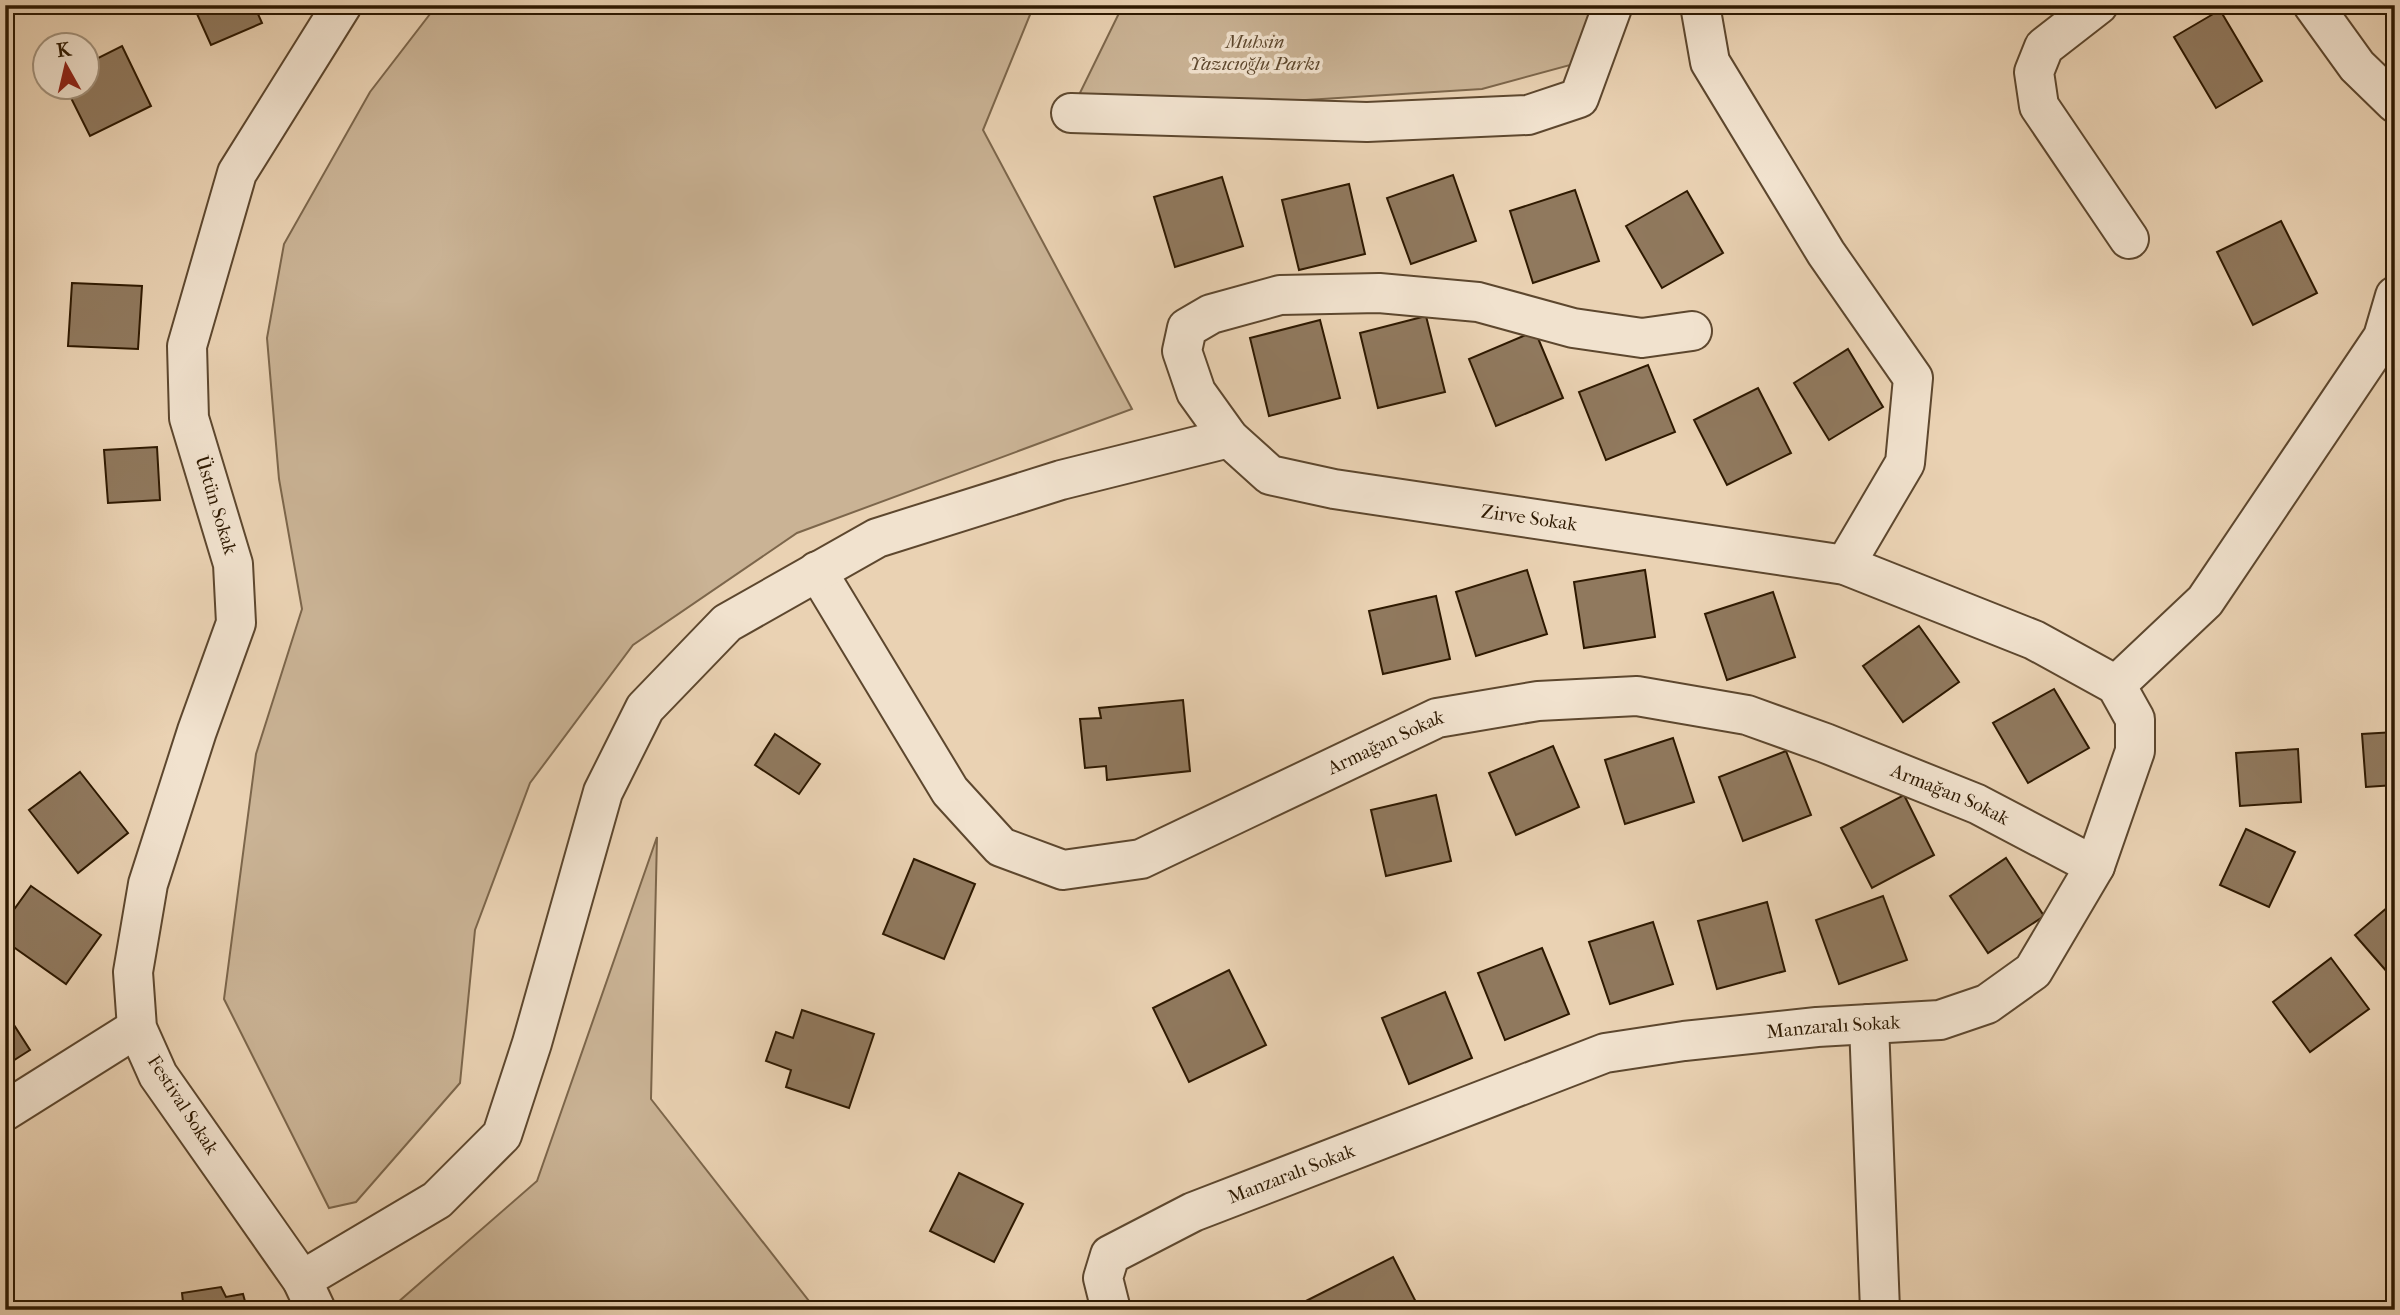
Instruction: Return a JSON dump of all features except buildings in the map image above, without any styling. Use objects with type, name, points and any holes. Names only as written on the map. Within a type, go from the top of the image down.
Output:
[{"type":"street","name":"Üstün Sokak","points":[[137,1028],[133,972],[149,884],[197,731],[236,623],[233,564],[190,418],[187,346],[237,173],[342,5]]},
{"type":"street","points":[[1071,113],[1367,122],[1528,115],[1579,98],[1613,5]]},
{"type":"street","points":[[1700,5],[1710,62],[1826,253],[1913,378],[1905,463],[1845,565],[2034,640],[2116,685],[2204,601],[2383,337],[2395,296]]},
{"type":"street","points":[[2098,5],[2044,47],[2034,72],[2039,106],[2129,239]]},
{"type":"street","points":[[2313,5],[2357,66],[2395,103]]},
{"type":"street","name":"Zirve Sokak","points":[[1692,331],[1642,338],[1573,328],[1478,302],[1391,294],[1280,295],[1211,314],[1187,328],[1182,351],[1196,392],[1229,438],[1269,475],[1334,489],[1845,565]]},
{"type":"street","points":[[309,1295],[437,1200],[502,1135],[532,1043],[603,792],[645,708],[727,622],[877,538],[1061,480],[1229,438]]},
{"type":"street","name":"Armağan Sokak","points":[[817,571],[950,791],[1001,847],[1063,870],[1142,859],[1437,718],[1538,701],[1637,696],[1747,715],[1825,743],[1978,804],[2095,866]]},
{"type":"street","name":"Manzaralı Sokak","points":[[1111,1310],[1103,1278],[1110,1255],[1193,1212],[1605,1053],[1684,1041],[1940,1020],[1987,1004],[2033,971],[2095,866],[2135,751],[2135,719],[2116,685]]},
{"type":"street","points":[[1869,1024],[1880,1310]]},
{"type":"street","points":[[5,1111],[137,1028]]},
{"type":"street","name":"Festival Sokak","points":[[137,1028],[158,1075],[309,1295]]},
{"type":"green space","points":[[437,5],[1034,5],[983,130],[1132,409],[797,533],[633,645],[530,783],[475,930],[460,1083],[356,1202],[329,1208],[224,999],[256,754],[302,609],[279,479],[267,338],[284,244],[370,92]]},
{"type":"green space","name":"Muhsin Yazıcıoğlu Parkı","points":[[1123,5],[1598,5],[1574,64],[1482,89],[1258,103],[1076,101]]},
{"type":"green space","points":[[657,837],[651,1099],[816,1310],[401,1310],[397,1303],[537,1181]]}]
